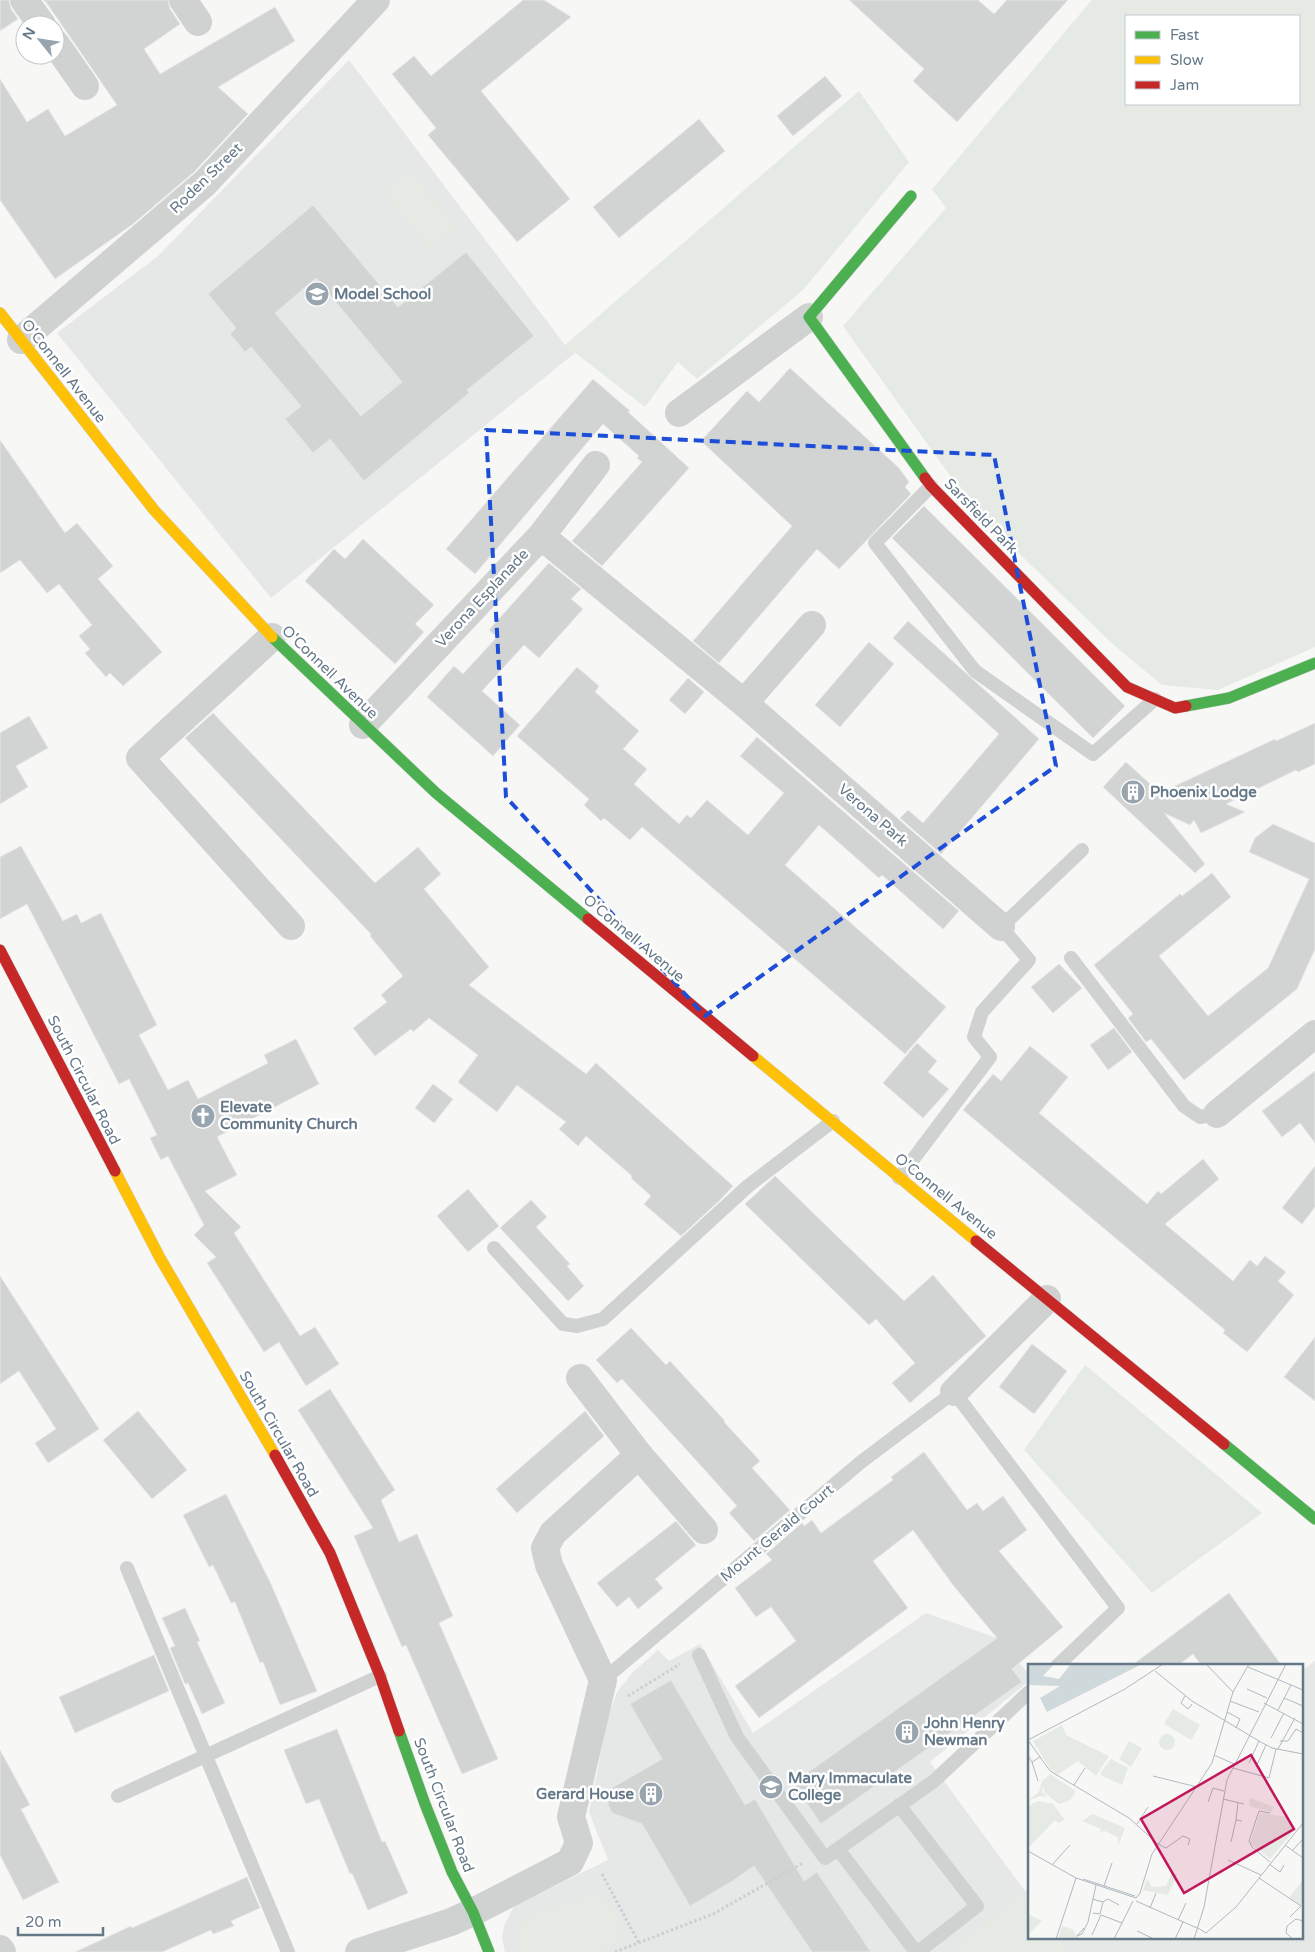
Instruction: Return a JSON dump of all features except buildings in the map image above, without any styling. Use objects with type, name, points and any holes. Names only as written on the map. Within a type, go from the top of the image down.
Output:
[{"type":"street","points":[[24,0],[35,15]]},
{"type":"street","points":[[183,0],[198,22]]},
{"type":"street","name":"Roden Street","points":[[21,340],[205,183],[376,0]]},
{"type":"street","points":[[65,57],[85,86]]},
{"type":"street","points":[[679,413],[809,317],[911,196]]},
{"type":"street","name":"O'Connell Avenue","points":[[0,313],[154,510],[272,637],[362,725],[436,793],[649,971],[833,1120],[900,1178],[1315,1519]]},
{"type":"street","name":"Sarsfield Park","points":[[809,317],[931,486],[1127,687],[1175,708],[1229,698],[1315,663]]},
{"type":"street","name":"Verona Esplanade","points":[[362,725],[541,536],[596,465]]},
{"type":"street","name":"Verona Park","points":[[541,536],[744,703],[1001,928]]},
{"type":"street","points":[[744,703],[812,625]]},
{"type":"street","points":[[272,637],[140,758],[290,926]]},
{"type":"street","name":"South Circular Road","points":[[1,956],[160,1258],[253,1416],[330,1553],[380,1676],[425,1804],[452,1872],[473,1912],[489,1952]]},
{"type":"street","points":[[1217,1114],[1315,1034]]},
{"type":"street","points":[[954,1392],[1047,1299]]},
{"type":"street","points":[[580,1378],[639,1455],[704,1530]]},
{"type":"street","points":[[359,1952],[451,1922],[570,1862],[579,1843],[571,1817],[603,1680],[548,1565],[545,1548],[553,1533],[639,1455]]},
{"type":"lane","points":[[931,486],[875,543],[975,671],[1093,754],[1155,699]]},
{"type":"lane","points":[[1001,928],[1082,850]]},
{"type":"lane","name":"Verona Park","points":[[900,1178],[990,1057],[974,1037],[982,1012],[1030,960],[1001,928]]},
{"type":"lane","points":[[1070,958],[1184,1106],[1200,1117],[1217,1114]]},
{"type":"lane","points":[[494,1248],[563,1324],[577,1326],[603,1319],[748,1186],[833,1120]]},
{"type":"lane","points":[[954,1392],[1118,1608],[1058,1664]]},
{"type":"lane","name":"Mount Gerald Court","points":[[603,1680],[861,1462],[954,1392]]},
{"type":"lane","points":[[127,1568],[288,1952]]},
{"type":"lane","points":[[699,1655],[737,1737],[826,1858],[934,1780],[1028,1693]]},
{"type":"lane","points":[[118,1796],[380,1676]]},
{"type":"lane","points":[[838,1849],[917,1952],[977,1906],[899,1806]]},
{"type":"path","points":[[594,1718],[669,1669],[699,1655]]},
{"type":"path","points":[[614,1952],[713,1914],[822,1852]]},
{"type":"path","points":[[602,1874],[639,1942]]},
{"type":"highlighted area","points":[[486,430],[994,455],[1056,766],[705,1016],[506,797]]},
{"type":"shaded area","points":[[1092,0],[1315,0],[1315,647],[1218,690],[1162,685],[1117,648],[976,512],[843,326],[946,208],[932,189]]},
{"type":"shaded area","name":"Model School","points":[[349,60],[565,345],[575,353],[271,598],[57,333],[158,256]]},
{"type":"shaded area","points":[[859,91],[909,162],[804,289],[697,379],[678,362],[645,407],[565,345]]},
{"type":"shaded area","points":[[410,170],[457,227],[430,249],[383,193]]},
{"type":"shaded area","points":[[1085,1365],[1262,1513],[1152,1593],[1024,1450]]},
{"type":"shaded area","name":"Mary Immaculate College","points":[[926,1613],[997,1638],[1028,1673],[1028,1682],[930,1762],[1025,1891],[1028,1889],[1028,1940],[1302,1940],[1302,1670],[1315,1661],[1315,1952],[505,1952],[502,1938],[504,1926],[514,1906],[608,1860],[589,1812],[608,1717],[617,1692],[633,1672],[658,1650],[669,1661],[700,1644],[753,1733]]},
{"type":"shaded area","points":[[595,1891],[607,1898],[611,1904],[625,1941],[596,1952],[520,1952],[517,1934],[525,1918]]},
{"type":"shaded area","points":[[1023,1893],[1028,1899],[1028,1940],[1060,1940],[1069,1952],[956,1952],[954,1949]]},
{"type":"traffic: fast","points":[[911,196],[809,317],[925,478]]},
{"type":"traffic: fast","points":[[272,637],[436,793],[588,919]]},
{"type":"traffic: fast","points":[[1186,706],[1229,698],[1315,663]]},
{"type":"traffic: fast","points":[[1224,1444],[1315,1519]]},
{"type":"traffic: fast","points":[[399,1731],[452,1872],[473,1912],[489,1952]]},
{"type":"traffic: slow","points":[[0,313],[154,510],[272,637]]},
{"type":"traffic: slow","points":[[753,1056],[976,1241]]},
{"type":"traffic: slow","points":[[115,1171],[160,1258],[275,1455]]},
{"type":"traffic: jam","points":[[925,478],[1127,687],[1175,708],[1186,706]]},
{"type":"traffic: jam","points":[[588,919],[753,1056]]},
{"type":"traffic: jam","points":[[0,950],[115,1171]]},
{"type":"traffic: jam","points":[[976,1241],[1224,1444]]},
{"type":"traffic: jam","points":[[275,1455],[330,1553],[380,1676],[399,1731]]},
{"type":"place","name":"Model School","points":[[317,294]]},
{"type":"place","name":"Phoenix Lodge","points":[[1133,792]]},
{"type":"place","name":"Elevate Community Church","points":[[203,1116]]},
{"type":"place","name":"John Henry Newman","points":[[907,1732]]},
{"type":"place","name":"Mary Immaculate College","points":[[771,1787]]},
{"type":"place","name":"Gerard House","points":[[651,1794]]}]
